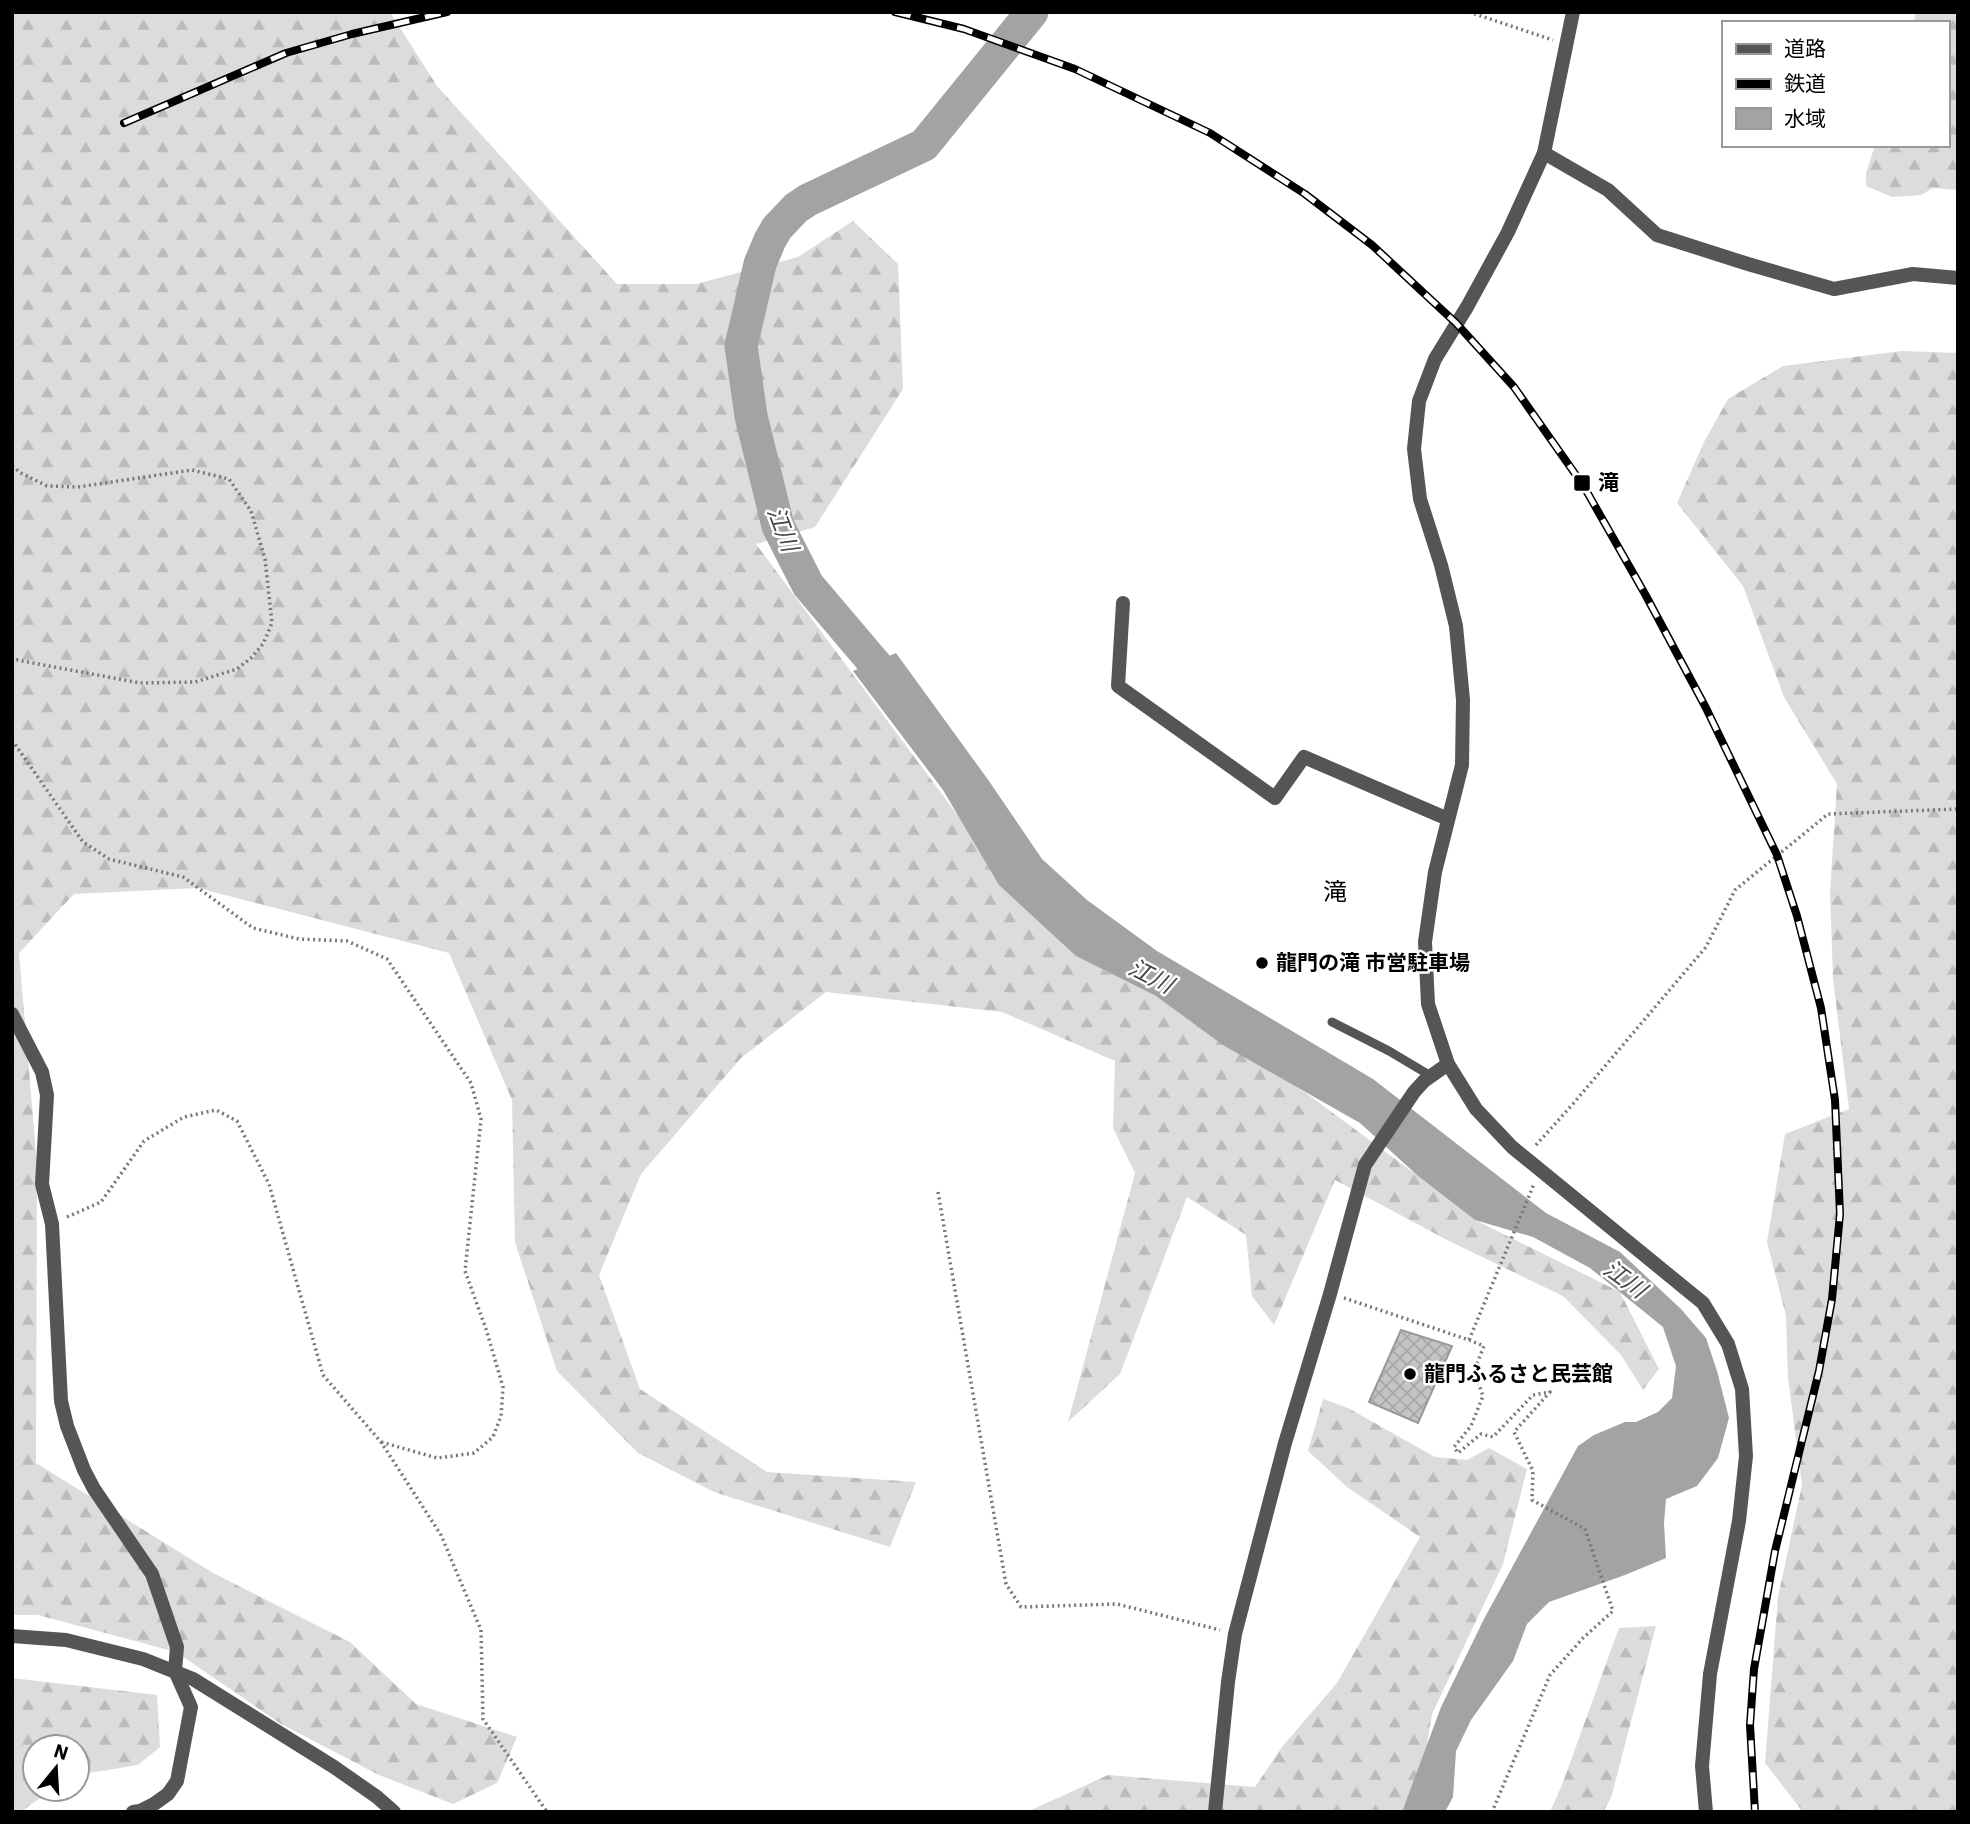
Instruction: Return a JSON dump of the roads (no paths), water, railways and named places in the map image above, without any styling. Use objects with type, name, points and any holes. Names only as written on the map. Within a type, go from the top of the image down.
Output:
[{"type":"street","points":[[1573,12],[1544,153],[1508,232],[1435,359],[1419,401],[1414,449],[1420,499],[1441,565],[1456,626],[1463,700],[1462,765],[1436,872],[1425,942],[1428,1004],[1448,1064],[1476,1109],[1512,1147],[1703,1303],[1728,1344],[1742,1389],[1746,1456],[1740,1521],[1710,1674],[1702,1766],[1706,1812]]},
{"type":"street","points":[[1544,153],[1608,190],[1657,235],[1748,264],[1833,289],[1913,274],[1958,278]]},
{"type":"street","points":[[1123,603],[1118,686],[1275,798],[1304,757],[1448,819]]},
{"type":"street","points":[[12,1014],[41,1072],[47,1095],[43,1184],[52,1224],[58,1374],[67,1426],[94,1489],[152,1574],[177,1647],[175,1671],[191,1707],[177,1781],[168,1794],[154,1804],[133,1812]]},
{"type":"street","points":[[1215,1812],[1235,1634],[1285,1443],[1365,1165],[1414,1092],[1448,1064]]},
{"type":"street","points":[[12,1636],[66,1640],[143,1659],[175,1671],[216,1692],[334,1767],[394,1812]]},
{"type":"lane","points":[[1332,1021],[1431,1076]]},
{"type":"water","points":[[896,653],[1042,859],[1087,900],[1157,951],[1373,1079],[1546,1213],[1620,1252],[1681,1309],[1706,1338],[1729,1418],[1718,1458],[1697,1486],[1666,1499],[1666,1558],[1549,1602],[1527,1624],[1513,1661],[1471,1720],[1456,1751],[1453,1797],[1445,1812],[1402,1812],[1441,1707],[1484,1619],[1578,1446],[1594,1435],[1658,1412],[1672,1398],[1676,1366],[1663,1327],[1590,1268],[1533,1237],[1475,1220],[1418,1176],[1360,1123],[1223,1045],[1156,996],[1076,956],[999,885],[943,790],[853,671]]},
{"type":"waterway","name":"江川","points":[[903,697],[808,585],[778,526],[751,416],[741,346],[760,264],[777,228],[796,208],[808,200],[924,145],[1032,12]]},
{"type":"railway","points":[[124,123],[286,53],[352,34],[447,12]]},
{"type":"railway","points":[[895,12],[964,29],[1075,69],[1210,133],[1305,194],[1372,245],[1456,323],[1514,387],[1583,485],[1706,708],[1777,855],[1797,916],[1821,1008],[1835,1100],[1840,1214],[1832,1299],[1819,1371],[1775,1551],[1754,1669],[1750,1725],[1755,1812]]},
{"type":"place","name":"滝","points":[[1582,483]]},
{"type":"place","name":"龍門の滝 市営駐車場","points":[[1262,963]]},
{"type":"place","name":"龍門ふるさと民芸館","points":[[1410,1374]]},
{"type":"district","name":"滝","points":[[1335,892]]}]
